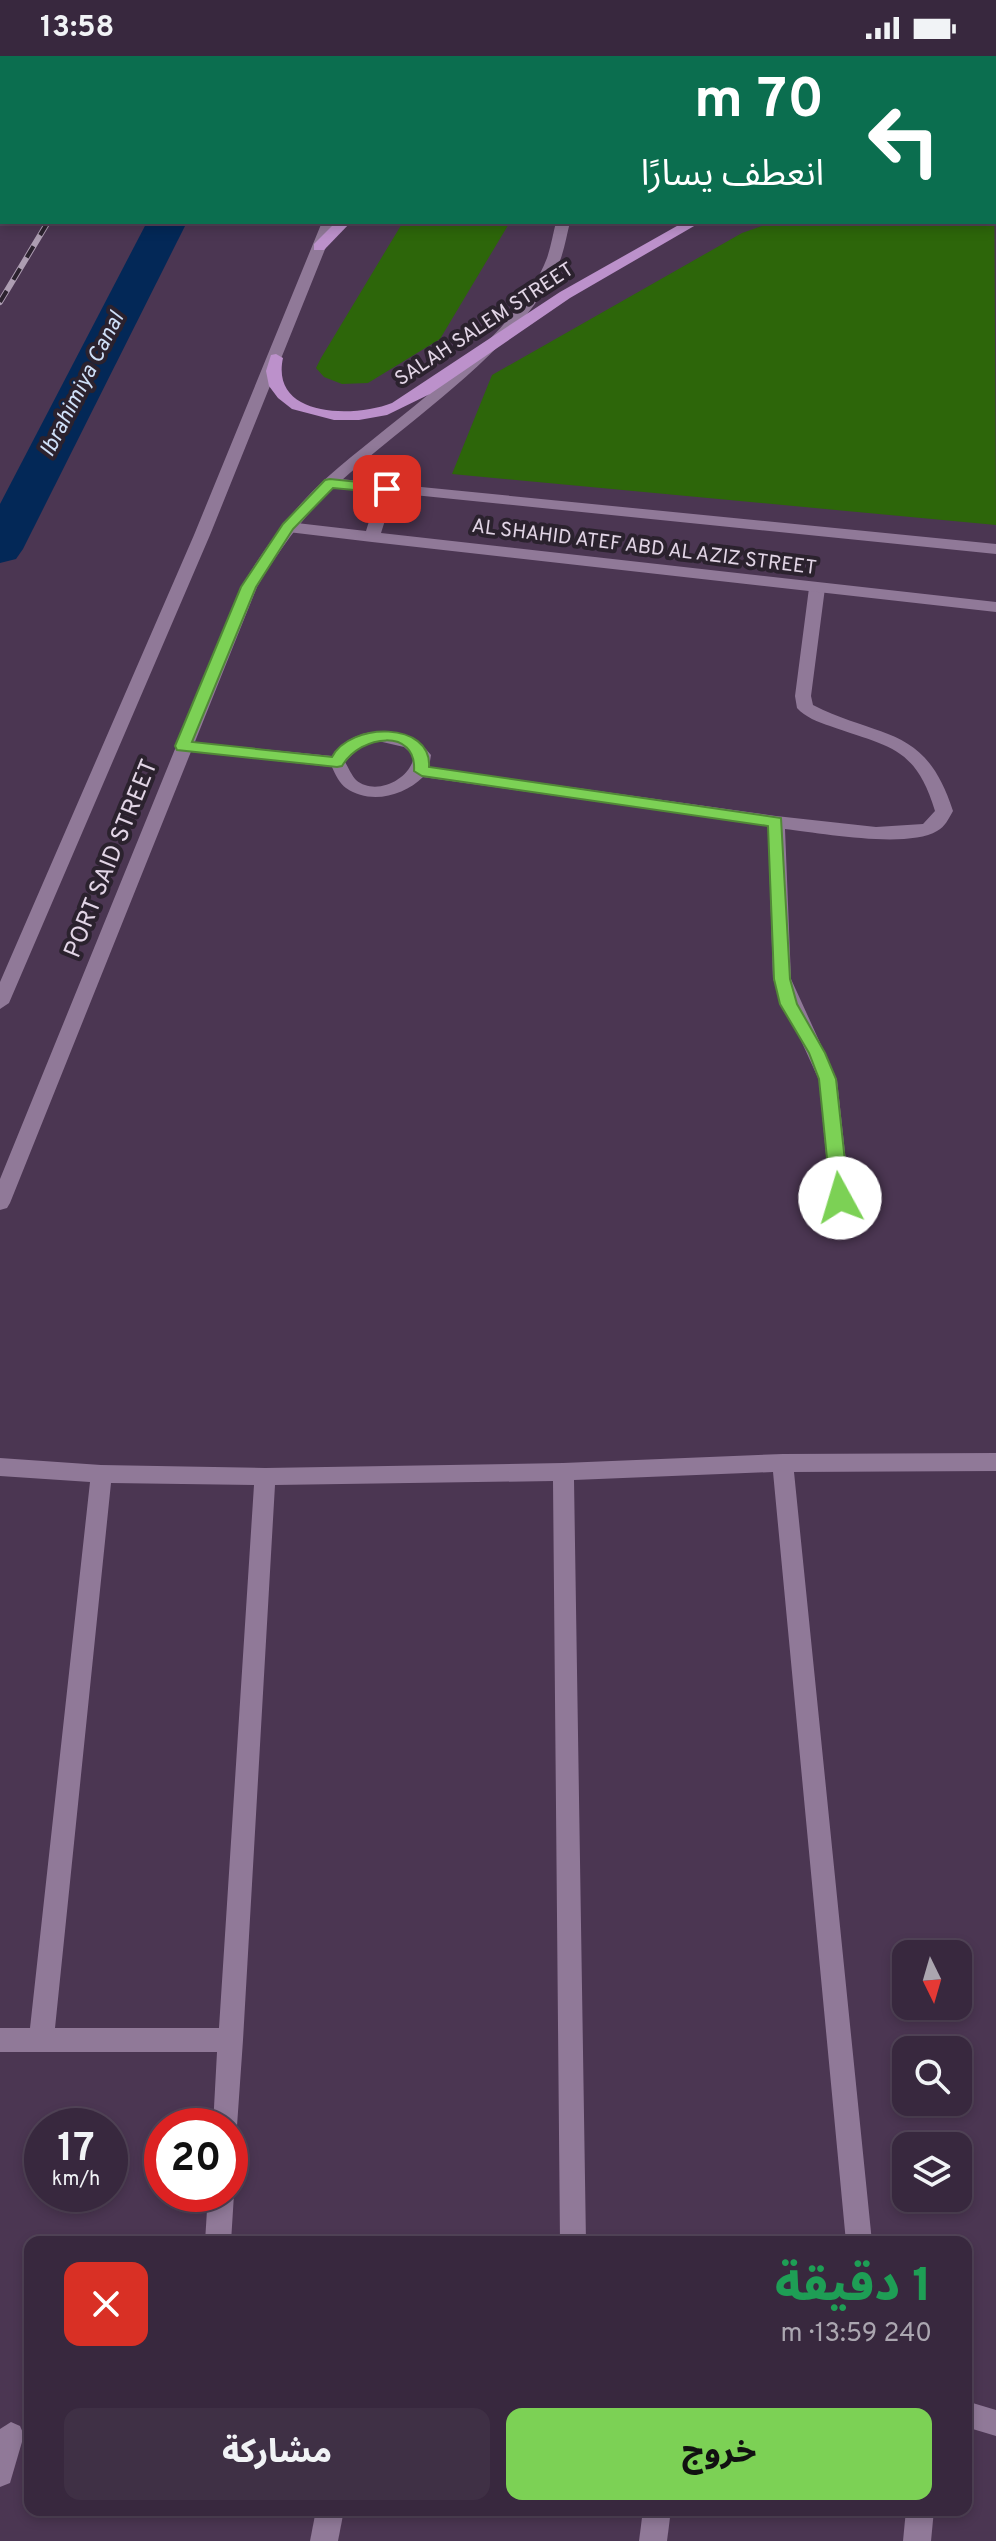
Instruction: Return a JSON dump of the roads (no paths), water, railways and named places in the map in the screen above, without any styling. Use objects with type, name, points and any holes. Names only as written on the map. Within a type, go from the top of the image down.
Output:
[{"type":"main road","points":[[319,247],[342,224]]},
{"type":"main road","name":"SALAH SALEM STREET","points":[[276,358],[271,374],[277,390],[294,404],[319,413],[349,416],[379,413],[403,403],[610,267],[690,224]]},
{"type":"street","name":"PORT SAID STREET","points":[[0,1003],[276,358],[328,224]]},
{"type":"street","name":"PORT SAID STREET","points":[[0,1203],[249,587],[288,527],[330,483],[490,343],[540,286],[555,256],[563,224]]},
{"type":"street","name":"AL SHAHID ATEF ABD AL AZIZ STREET","points":[[330,483],[996,549]]},
{"type":"street","points":[[372,537],[387,489]]},
{"type":"street","name":"AL SHAHID ATEF ABD AL AZIZ STREET","points":[[288,527],[996,607]]},
{"type":"street","points":[[422,771],[776,822],[900,833],[927,830],[938,823],[944,811],[932,776],[912,752],[885,737],[818,716],[805,708],[803,696],[817,588]]},
{"type":"street","points":[[378,736],[398,738],[414,745],[422,758],[422,771],[411,783],[393,790],[372,791],[353,786],[341,775],[337,762],[343,749],[358,740],[378,736]]},
{"type":"street","points":[[183,746],[337,762]]},
{"type":"street","points":[[776,822],[782,979],[788,1004],[817,1053],[828,1079],[840,1198]]},
{"type":"street","points":[[0,1467],[101,1474],[265,1477],[563,1472],[783,1463],[996,1462]]},
{"type":"street","points":[[783,1463],[858,2236]]},
{"type":"street","points":[[563,1472],[573,2236]]},
{"type":"street","points":[[41,2041],[101,1474]]},
{"type":"street","points":[[226,2108],[265,1477]]},
{"type":"street","points":[[0,2040],[231,2040]]},
{"type":"street","points":[[218,2236],[220,2212]]},
{"type":"street","points":[[972,2416],[996,2423]]},
{"type":"street","points":[[0,2473],[14,2434]]},
{"type":"street","points":[[324,2541],[329,2516]]},
{"type":"street","points":[[653,2541],[656,2516]]},
{"type":"street","points":[[917,2541],[919,2516]]},
{"type":"waterway","name":"Ibrahimiya Canal","points":[[0,549],[166,224]]},
{"type":"railway","points":[[0,302],[47,224]]}]
